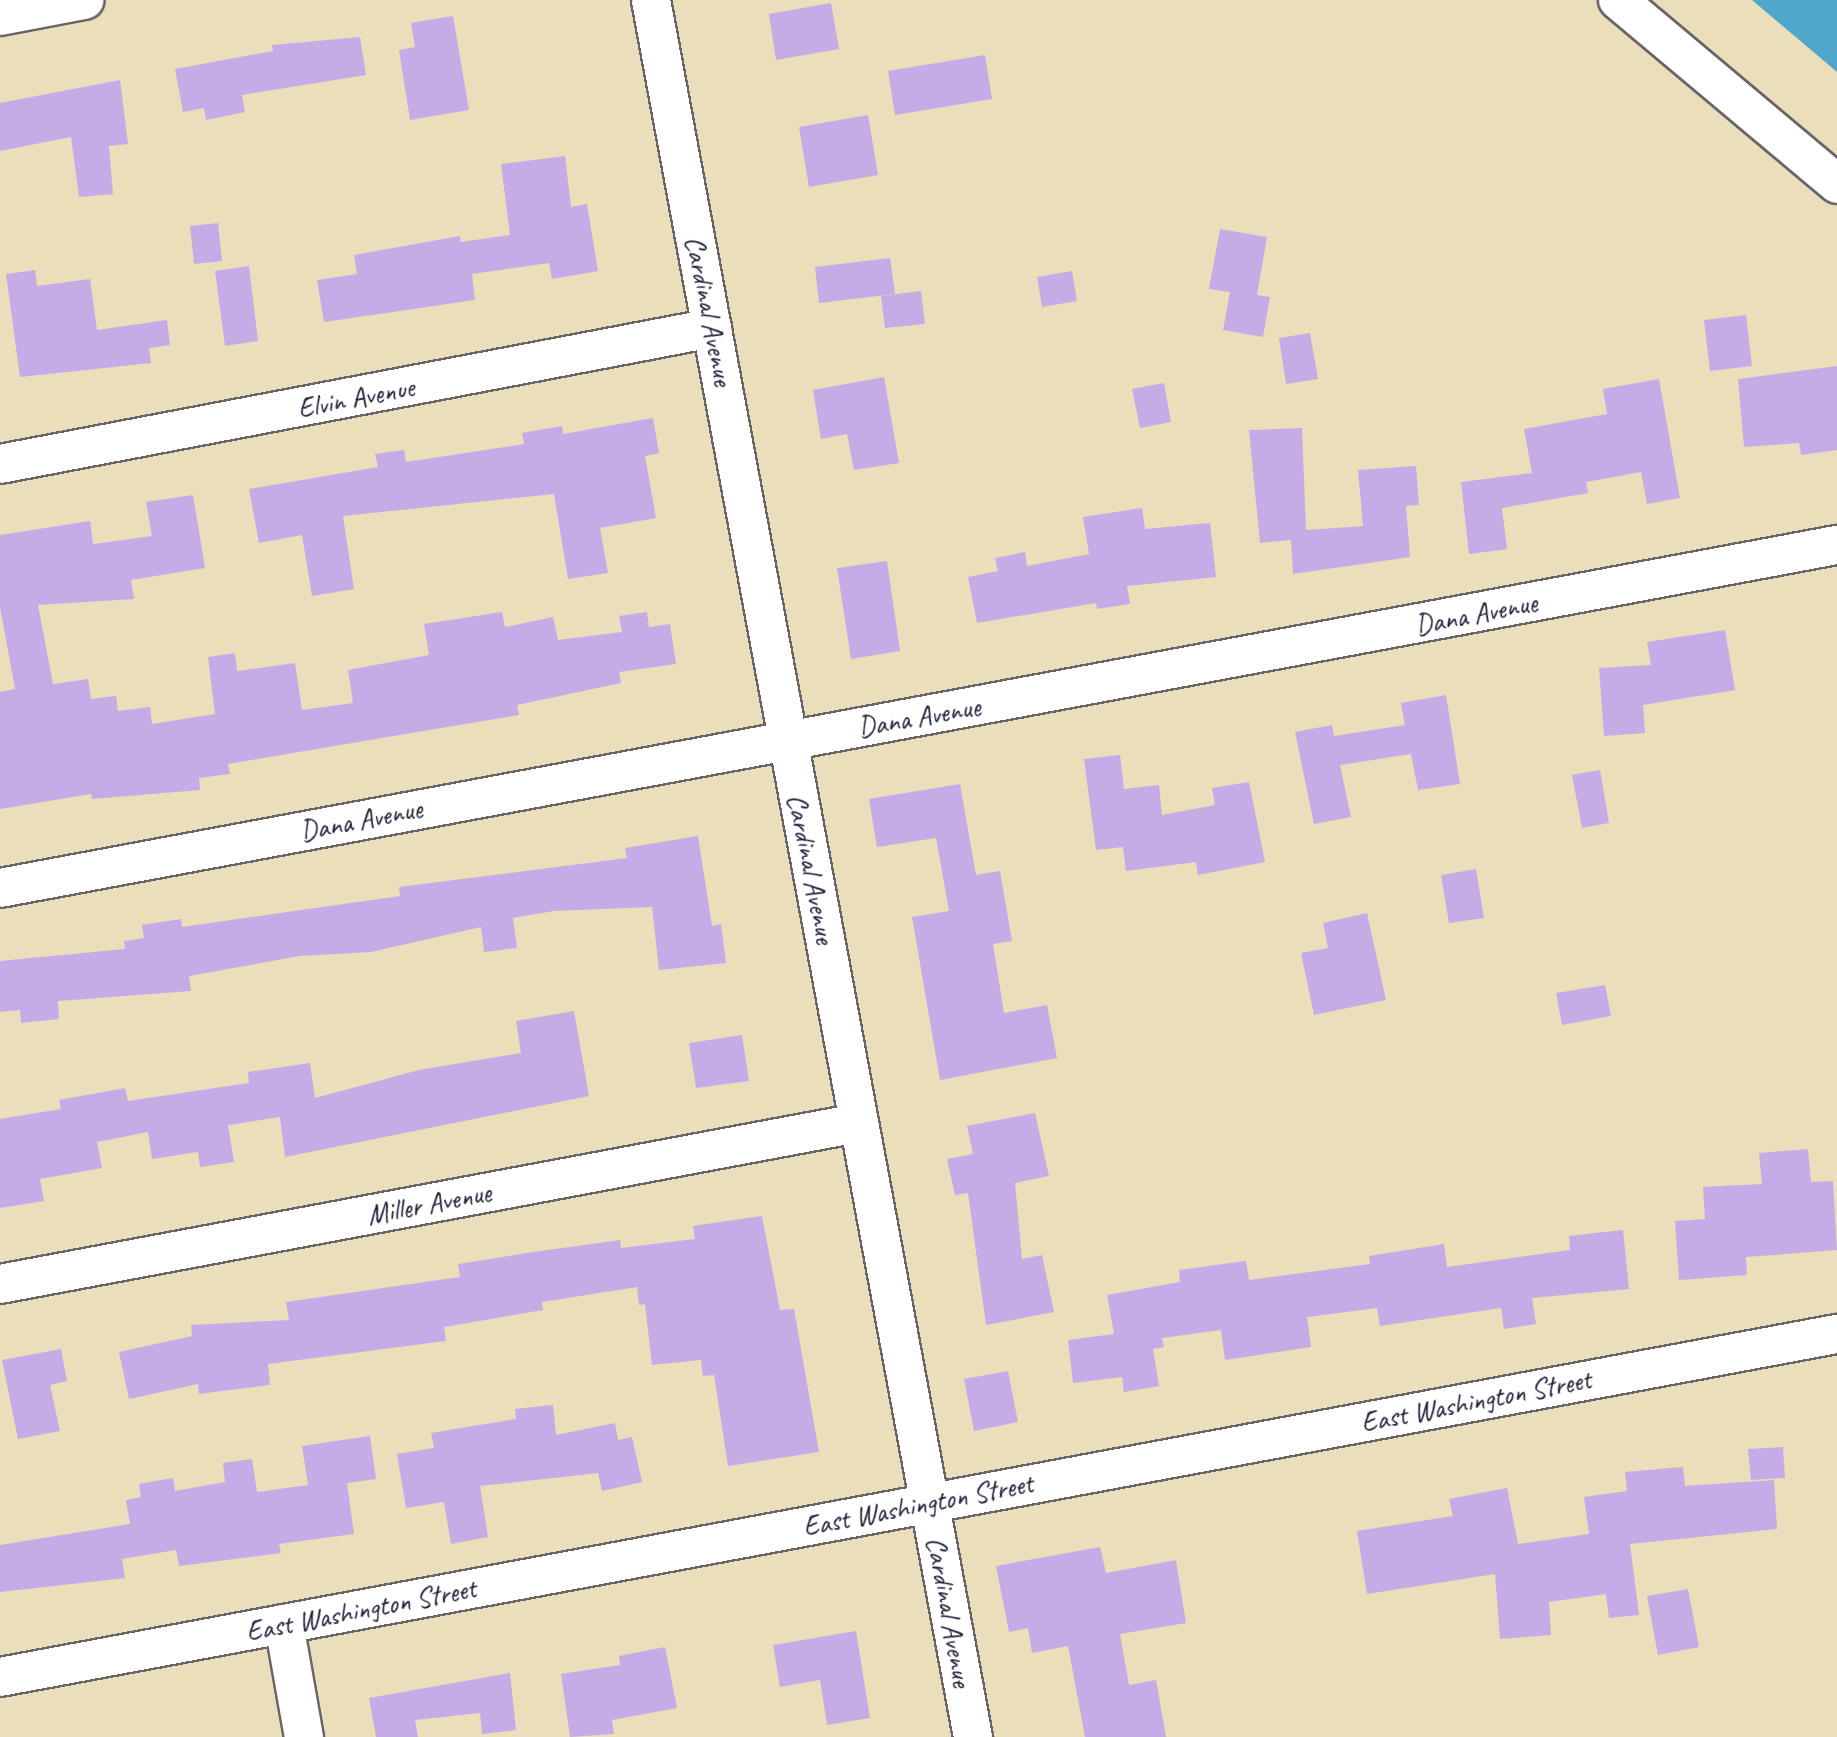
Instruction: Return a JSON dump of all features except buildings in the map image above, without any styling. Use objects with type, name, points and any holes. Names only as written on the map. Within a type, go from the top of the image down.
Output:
[{"type":"street","points":[[0,16],[84,0]]},
{"type":"street","name":"Cardinal Avenue","points":[[651,0],[973,1737]]},
{"type":"street","points":[[1618,0],[1837,184]]},
{"type":"street","name":"Elvin Avenue","points":[[0,464],[712,328]]},
{"type":"street","name":"Dana Avenue","points":[[0,888],[1837,545]]},
{"type":"street","name":"Miller Avenue","points":[[0,1283],[859,1123]]},
{"type":"street","name":"East Washington Street","points":[[0,1678],[1837,1334]]},
{"type":"street","points":[[284,1624],[304,1737]]},
{"type":"water","points":[[1752,0],[1837,0],[1837,72]]}]
